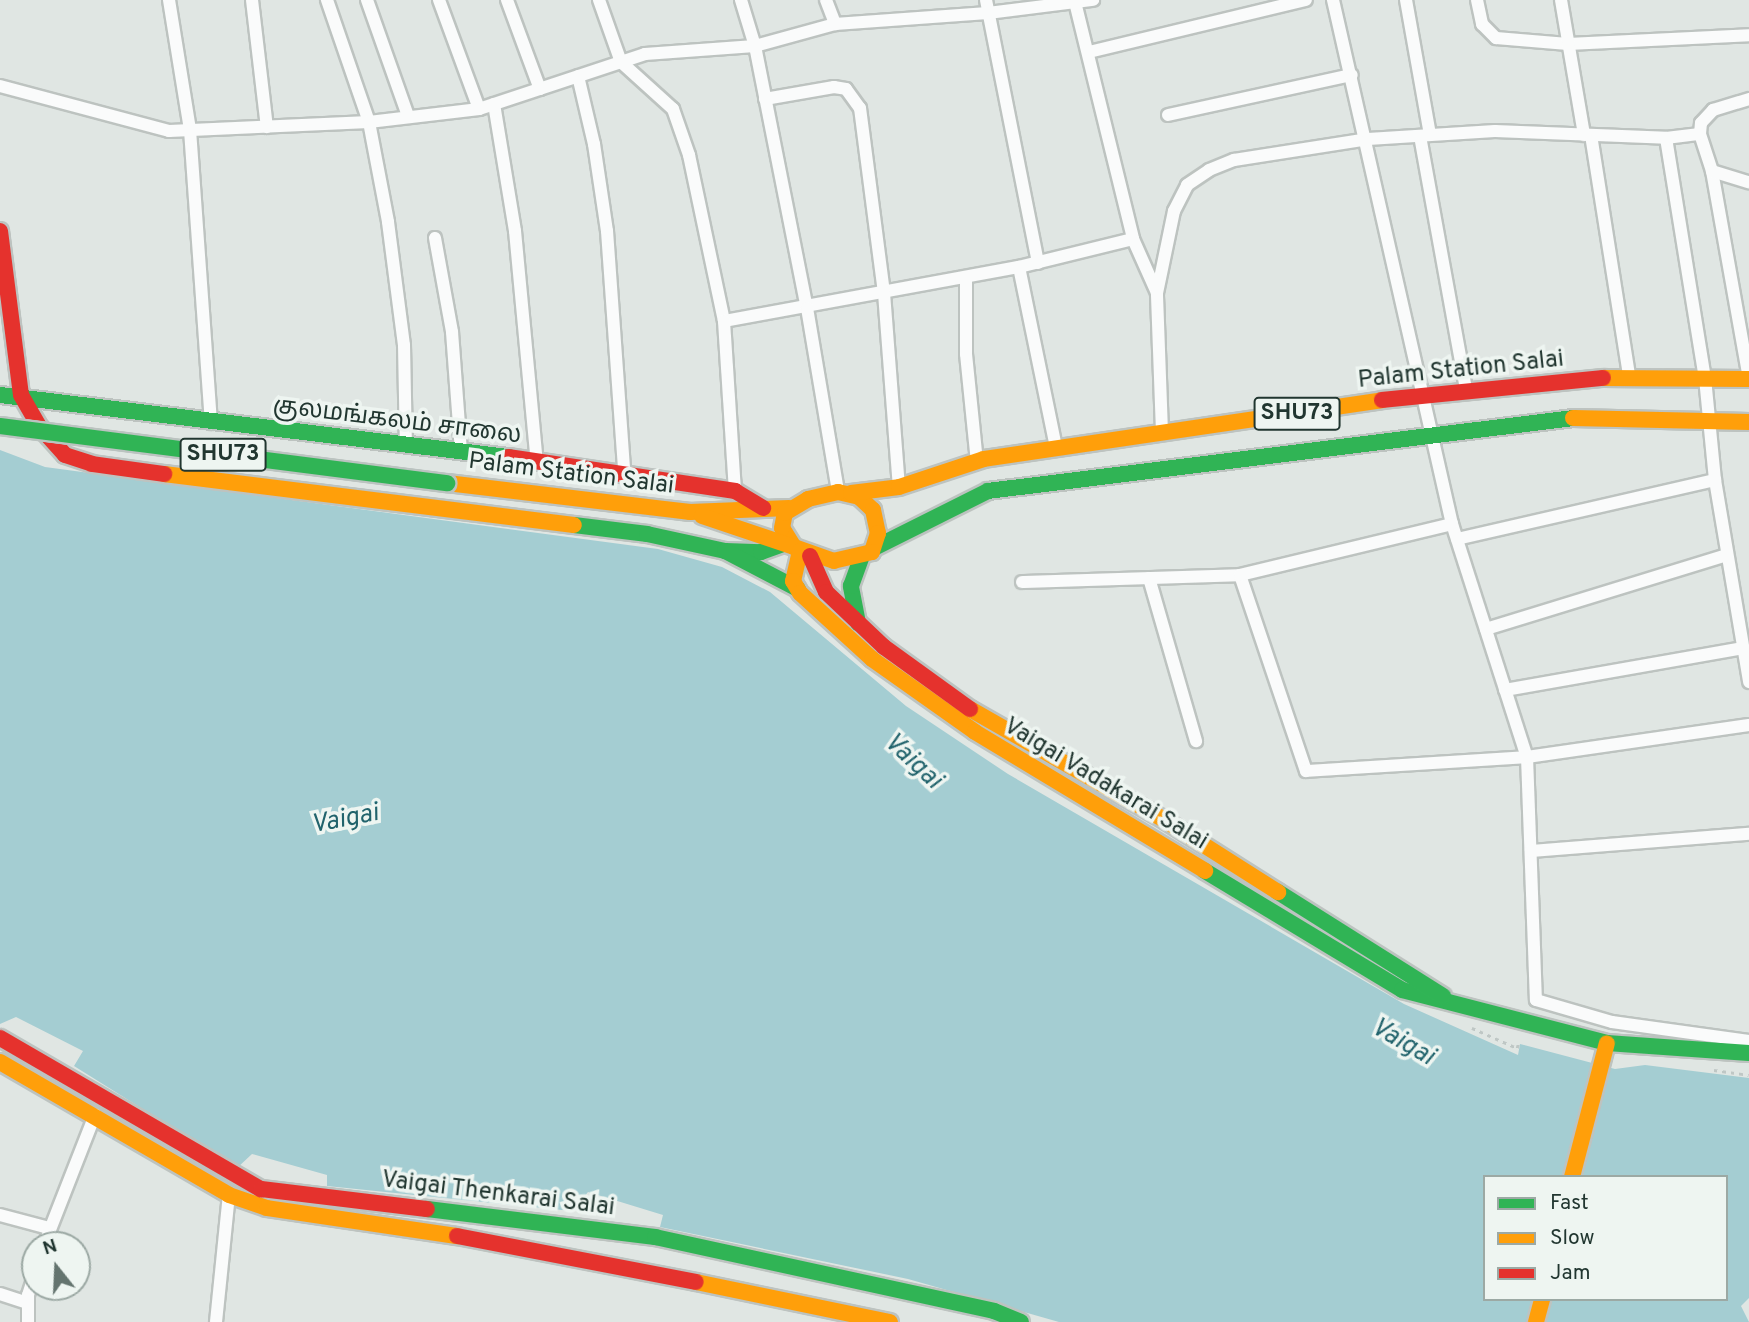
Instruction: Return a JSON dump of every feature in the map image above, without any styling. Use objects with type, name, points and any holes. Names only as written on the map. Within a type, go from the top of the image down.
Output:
[{"type":"main road","points":[[0,231],[21,395],[38,425],[65,455],[92,464],[647,534],[725,551],[797,550]]},
{"type":"main road","name":"Palam Station Salai","points":[[845,493],[899,487],[977,461],[1419,394],[1629,376],[1749,379]]},
{"type":"main road","name":"குலமங்கலம் சாலை","points":[[0,395],[21,395],[211,423],[624,471],[735,491],[763,508]]},
{"type":"main road","name":"SHU73","points":[[797,550],[834,561],[868,553],[988,491],[1564,418],[1749,422]]},
{"type":"main road","name":"Palam Station Salai","points":[[0,426],[690,512],[789,508]]},
{"type":"main road","points":[[845,493],[867,502],[876,517],[868,553],[851,586],[858,622]]},
{"type":"main road","name":"SHU73","points":[[789,508],[845,493]]},
{"type":"main road","points":[[789,508],[782,528],[797,550],[794,570],[798,589]]},
{"type":"main road","name":"Palam Station Salai","points":[[690,512],[797,550]]},
{"type":"main road","name":"Vaigai Vadakarai Salai","points":[[797,550],[817,580],[884,647],[988,722],[1166,821],[1245,875],[1412,972],[1448,999]]},
{"type":"main road","name":"Vaigai Vadakarai Salai","points":[[725,551],[798,589],[872,659],[975,732],[1402,990],[1448,999],[1607,1043],[1747,1049]]},
{"type":"main road","name":"Vaigai Thenkarai Salai","points":[[0,1038],[261,1189],[655,1237],[994,1311],[1021,1322]]},
{"type":"main road","points":[[1572,1175],[1607,1043]]},
{"type":"main road","name":"Vaigai Thenkarai Salai","points":[[0,1062],[229,1195],[267,1209],[526,1246],[890,1322]]},
{"type":"main road","points":[[1536,1322],[1541,1301]]},
{"type":"street","points":[[169,0],[190,130],[211,423]]},
{"type":"street","points":[[252,0],[267,127]]},
{"type":"street","points":[[327,0],[369,121],[404,345],[406,446]]},
{"type":"street","points":[[367,0],[408,116]]},
{"type":"street","points":[[439,0],[480,109]]},
{"type":"street","points":[[507,0],[540,89]]},
{"type":"street","points":[[599,0],[621,62],[673,109],[689,155],[724,321],[735,491]]},
{"type":"street","points":[[741,0],[754,46],[845,493]]},
{"type":"street","points":[[826,0],[835,23]]},
{"type":"street","points":[[925,0],[930,15]]},
{"type":"street","points":[[986,0],[1038,263]]},
{"type":"street","points":[[0,86],[169,131],[369,121],[480,109],[645,54],[754,46],[835,23],[988,13],[1093,0]]},
{"type":"street","points":[[1089,52],[1306,0]]},
{"type":"street","points":[[1333,0],[1368,139],[1419,394],[1432,433],[1452,524],[1527,757],[1536,1000],[1612,1023],[1747,1049]]},
{"type":"street","points":[[1406,0],[1466,390]]},
{"type":"street","points":[[1477,0],[1482,24],[1490,36],[1568,44],[1749,35]]},
{"type":"street","points":[[1561,0],[1588,135],[1629,376]]},
{"type":"street","points":[[1068,2],[1089,52],[1106,142],[1133,239],[1157,293]]},
{"type":"street","points":[[1168,115],[1352,75]]},
{"type":"street","points":[[578,76],[594,145],[607,230],[624,471]]},
{"type":"street","points":[[765,99],[835,87],[846,89],[860,108],[884,293],[899,487]]},
{"type":"street","points":[[1749,99],[1713,110],[1701,123],[1700,134],[1712,171],[1749,379]]},
{"type":"street","points":[[494,104],[515,232],[537,462]]},
{"type":"street","points":[[1162,432],[1157,293],[1174,211],[1187,185],[1234,160],[1368,139],[1495,131],[1666,138],[1700,134]]},
{"type":"street","points":[[1666,138],[1705,378],[1715,481],[1749,682]]},
{"type":"street","points":[[1712,171],[1749,182]]},
{"type":"street","points":[[435,238],[452,332],[461,451]]},
{"type":"street","points":[[724,321],[807,308],[1019,267],[1133,239]]},
{"type":"street","points":[[1019,267],[1056,448]]},
{"type":"street","points":[[966,277],[966,354],[977,461]]},
{"type":"street","points":[[1457,539],[1715,481]]},
{"type":"street","points":[[1022,582],[1240,575],[1452,524]]},
{"type":"street","points":[[1486,629],[1727,555]]},
{"type":"street","points":[[1240,575],[1306,771],[1527,757],[1749,725]]},
{"type":"street","points":[[1149,578],[1196,741]]},
{"type":"street","points":[[1505,690],[1743,648]]},
{"type":"street","points":[[1531,851],[1749,834]]},
{"type":"street","points":[[48,1231],[95,1115]]},
{"type":"street","points":[[216,1322],[229,1195]]},
{"type":"street","points":[[0,1215],[49,1228]]},
{"type":"street","points":[[0,1294],[28,1303],[28,1322]]},
{"type":"water","name":"Vaigai","points":[[0,450],[45,467],[658,549],[722,567],[770,592],[906,706],[1008,774],[1404,1004],[1518,1055],[1520,1044],[1615,1069],[1645,1065],[1749,1078],[1749,1298],[1741,1306],[1749,1322],[1059,1322],[908,1279],[660,1227],[663,1215],[588,1192],[572,1211],[327,1186],[327,1175],[252,1154],[237,1168],[74,1066],[83,1051],[16,1017],[0,1024]]},
{"type":"traffic: fast","points":[[0,395],[508,457]]},
{"type":"traffic: fast","points":[[874,548],[988,491],[1573,418]]},
{"type":"traffic: fast","points":[[0,426],[447,483]]},
{"type":"traffic: fast","points":[[574,525],[647,534],[725,551],[761,552],[783,544]]},
{"type":"traffic: fast","points":[[725,551],[798,589]]},
{"type":"traffic: fast","points":[[858,623],[851,586],[861,558]]},
{"type":"traffic: fast","points":[[1205,871],[1402,990],[1607,1043],[1749,1053]]},
{"type":"traffic: fast","points":[[1278,892],[1443,996]]},
{"type":"traffic: fast","points":[[427,1209],[655,1237],[994,1311],[1021,1322]]},
{"type":"traffic: slow","points":[[1603,378],[1749,379]]},
{"type":"traffic: slow","points":[[851,493],[899,487],[984,459],[1382,400]]},
{"type":"traffic: slow","points":[[1573,418],[1749,422]]},
{"type":"traffic: slow","points":[[164,474],[574,525]]},
{"type":"traffic: slow","points":[[447,483],[690,512],[789,508]]},
{"type":"traffic: slow","points":[[838,492],[859,497],[873,510],[878,533],[872,552],[834,561],[794,547],[782,528],[785,513],[808,499],[838,492]]},
{"type":"traffic: slow","points":[[702,516],[794,547]]},
{"type":"traffic: slow","points":[[800,551],[793,581],[800,593],[872,659],[975,732],[1205,871]]},
{"type":"traffic: slow","points":[[970,709],[1166,821],[1278,892]]},
{"type":"traffic: slow","points":[[1573,1175],[1607,1043]]},
{"type":"traffic: slow","points":[[0,1062],[229,1195],[267,1208],[457,1236]]},
{"type":"traffic: slow","points":[[696,1282],[890,1322]]},
{"type":"traffic: slow","points":[[1536,1322],[1541,1301]]},
{"type":"traffic: jam","points":[[0,231],[21,395],[38,425],[65,455],[92,464],[164,474]]},
{"type":"traffic: jam","points":[[1382,400],[1603,378]]},
{"type":"traffic: jam","points":[[508,457],[735,491],[763,508]]},
{"type":"traffic: jam","points":[[810,556],[826,592],[884,647],[970,709]]},
{"type":"traffic: jam","points":[[0,1038],[261,1189],[427,1209]]},
{"type":"traffic: jam","points":[[457,1236],[696,1282]]}]
